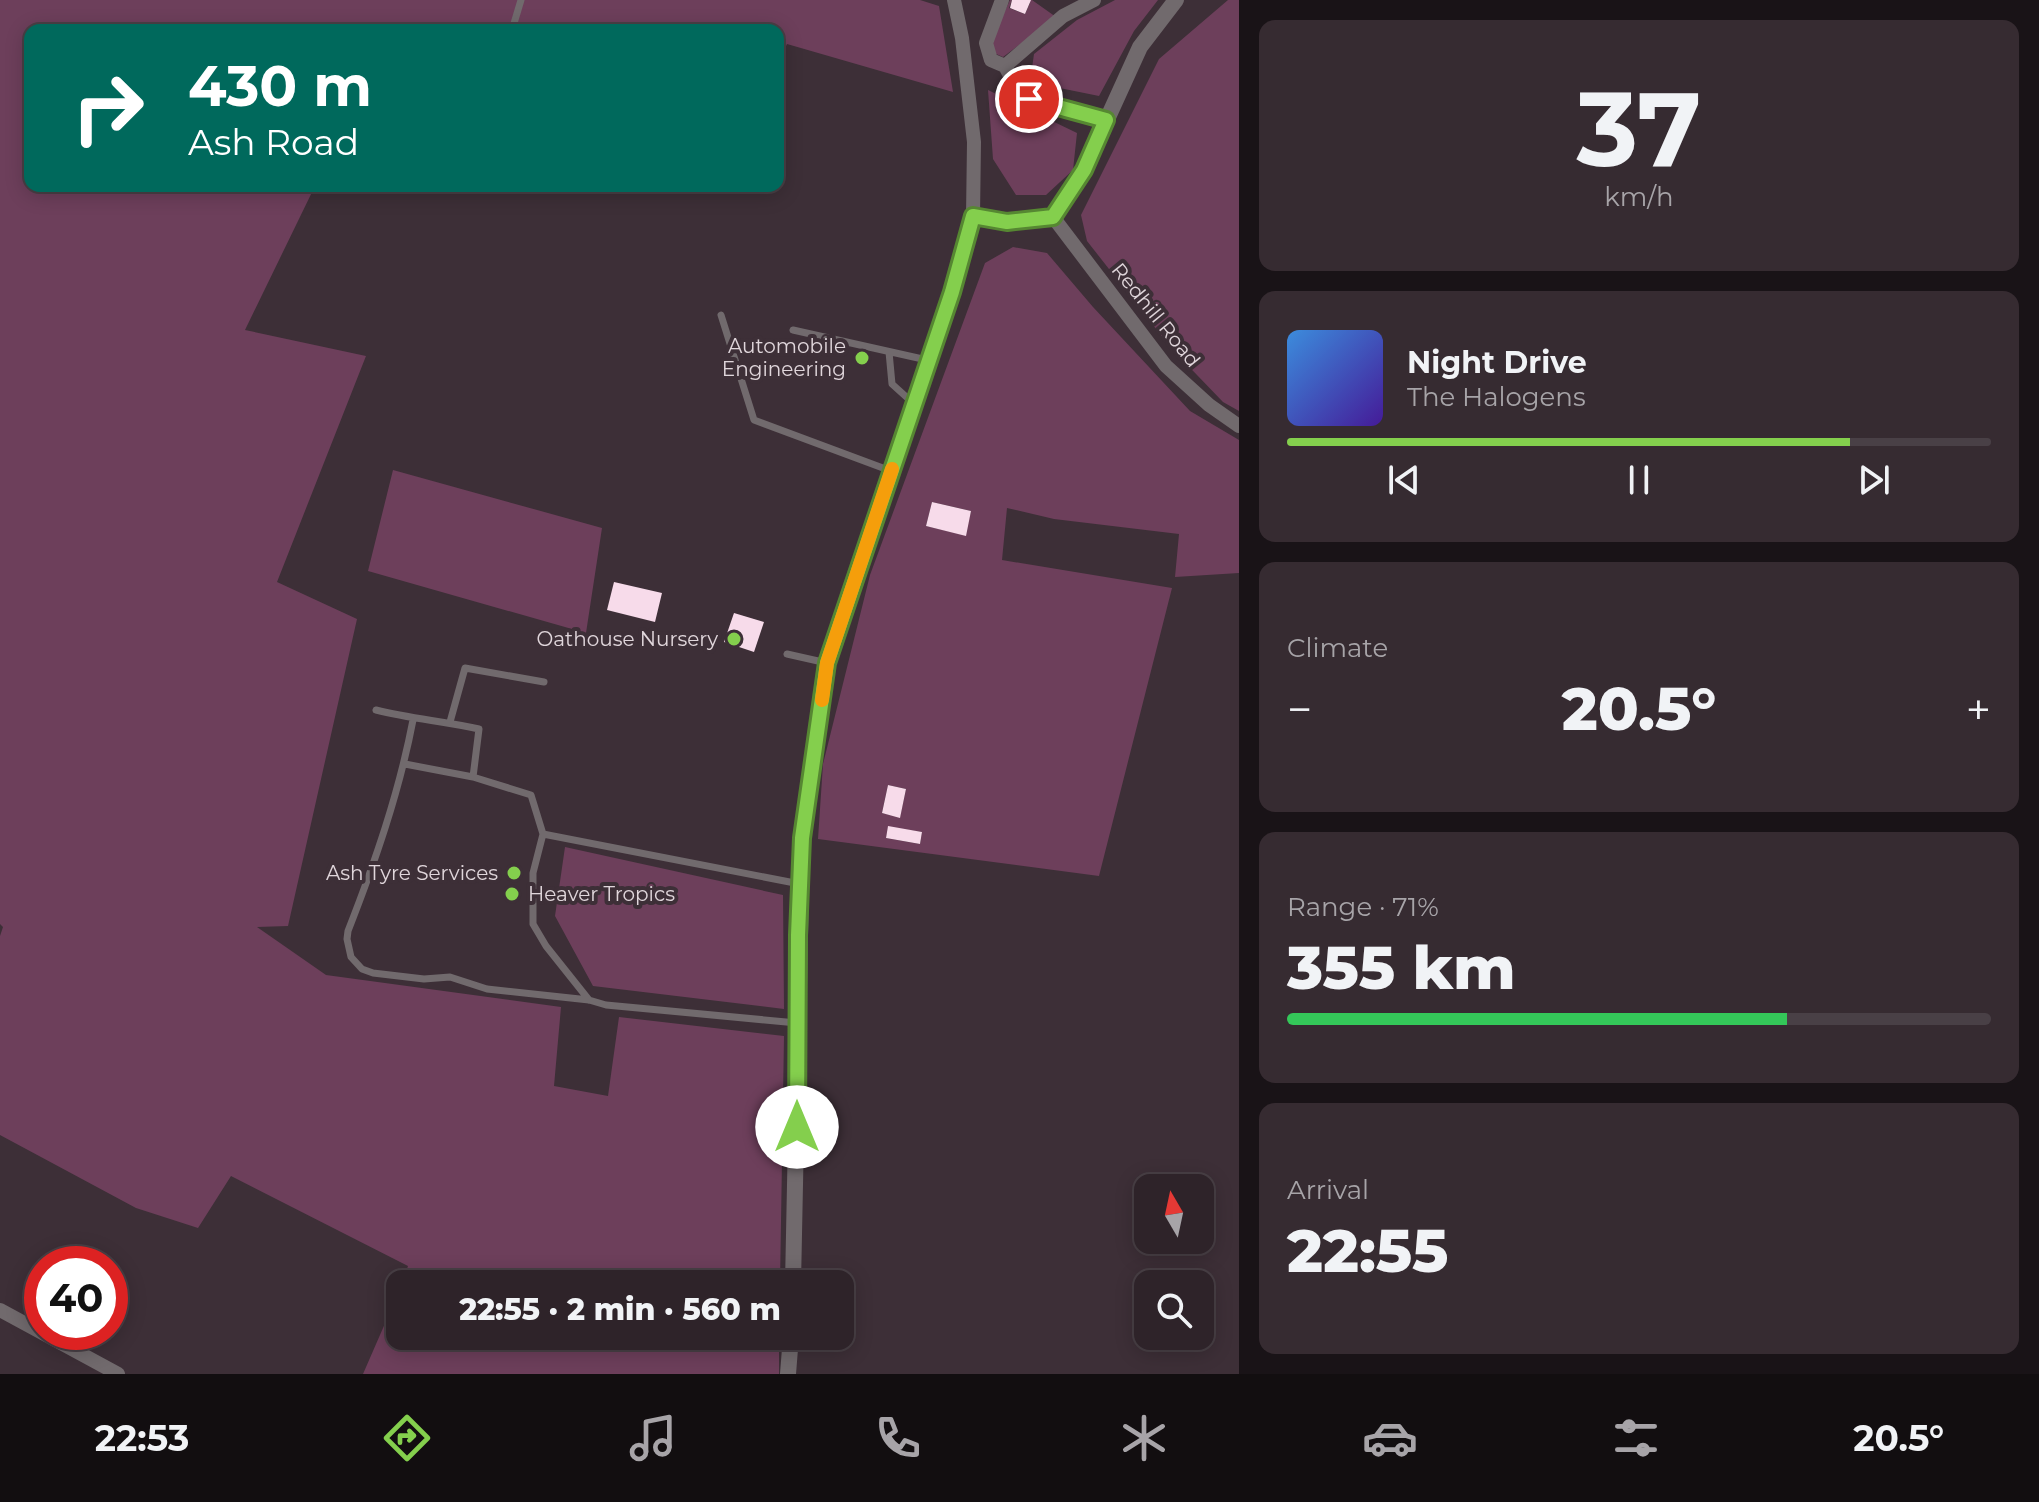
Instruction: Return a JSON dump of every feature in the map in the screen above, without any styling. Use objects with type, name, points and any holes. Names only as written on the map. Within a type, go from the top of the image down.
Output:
[{"type":"street","points":[[793,1270],[802,838],[827,663],[929,360],[973,216],[974,142],[962,38],[954,0]]},
{"type":"street","points":[[1002,0],[986,43],[991,60],[1005,66],[1016,87],[1029,99],[1106,120]]},
{"type":"street","points":[[1005,66],[1063,16],[1094,0]]},
{"type":"street","points":[[973,216],[1007,222],[1053,217],[1084,170],[1140,47],[1176,0]]},
{"type":"street","name":"Redhill Road","points":[[1053,217],[1166,366],[1209,405],[1239,426]]},
{"type":"street","points":[[0,1310],[118,1374]]},
{"type":"street","points":[[788,1374],[790,1350]]},
{"type":"lane","points":[[514,24],[521,0]]},
{"type":"lane","points":[[721,315],[754,420],[891,471]]},
{"type":"lane","points":[[793,330],[929,360]]},
{"type":"lane","points":[[889,352],[892,384],[913,403]]},
{"type":"lane","points":[[787,654],[827,663]]},
{"type":"lane","points":[[450,722],[465,668],[544,682]]},
{"type":"lane","points":[[376,710],[413,720],[450,722],[479,729],[473,777]]},
{"type":"lane","points":[[413,720],[405,764],[391,812],[348,931],[348,949],[355,963],[373,973],[424,979],[450,977],[497,991],[797,1023]]},
{"type":"lane","points":[[405,764],[473,777],[531,795],[543,834],[533,873],[533,924],[546,946],[589,1000]]},
{"type":"lane","points":[[543,834],[800,884]]},
{"type":"shaded area","points":[[0,0],[920,0],[939,6],[953,92],[787,44],[784,50],[784,24],[24,24],[24,192],[312,192],[245,330],[366,356],[277,582],[357,619],[288,926],[257,927],[326,975],[561,1007],[554,1086],[608,1096],[619,1017],[784,1036],[780,1270],[407,1270],[408,1266],[231,1176],[198,1228],[136,1208],[0,1135],[0,936],[3,927],[0,924]]},
{"type":"shaded area","points":[[1010,0],[1009,8],[1025,14],[1030,3],[1024,0],[1032,0],[1056,17],[1003,57],[994,53],[990,43]]},
{"type":"shaded area","points":[[1115,0],[1158,0],[1134,31],[1099,96],[1030,82],[1034,54],[1077,20]]},
{"type":"shaded area","points":[[1228,0],[1239,0],[1239,411],[1223,402],[1171,348],[1087,241],[1081,215],[1159,59]]},
{"type":"shaded area","points":[[988,90],[1077,133],[1073,170],[1046,195],[1016,195],[993,159]]},
{"type":"shaded area","points":[[1013,247],[1047,253],[1190,411],[1239,440],[1239,573],[1175,577],[1179,534],[1054,519],[1007,508],[1002,560],[1172,588],[1099,876],[818,839],[823,764],[870,575],[985,263]],"holes":[[[932,502],[971,511],[965,535],[926,526]],[[888,785],[906,789],[900,817],[882,813]],[[888,827],[922,832],[920,844],[886,838]]]},
{"type":"shaded area","points":[[393,470],[602,528],[586,633],[368,571]]},
{"type":"shaded area","points":[[565,847],[783,895],[784,1009],[593,986],[555,916]]},
{"type":"shaded area","points":[[386,1321],[386,1350],[779,1350],[779,1374],[363,1374]]},
{"type":"building","points":[[1012,0],[1031,0],[1025,14],[1010,8]]},
{"type":"building","points":[[932,502],[971,511],[966,536],[926,526]]},
{"type":"building","points":[[614,582],[662,593],[655,622],[607,610]]},
{"type":"building","points":[[734,613],[764,622],[754,652],[724,642]]},
{"type":"building","points":[[888,785],[906,789],[900,818],[882,813]]},
{"type":"building","points":[[888,826],[922,832],[920,844],[886,838]]},
{"type":"slow traffic","points":[[822,700],[827,663],[892,469]]},
{"type":"place","name":"Automobile Engineering","points":[[862,358]]},
{"type":"place","name":"Oathouse Nursery","points":[[734,639]]},
{"type":"place","name":"Ash Tyre Services","points":[[514,873]]},
{"type":"place","name":"Heaver Tropics","points":[[512,894]]},
{"type":"route","points":[[797,1127],[802,838],[827,663],[952,292],[973,216],[1007,222],[1053,217],[1084,170],[1106,120],[1029,99]]}]
